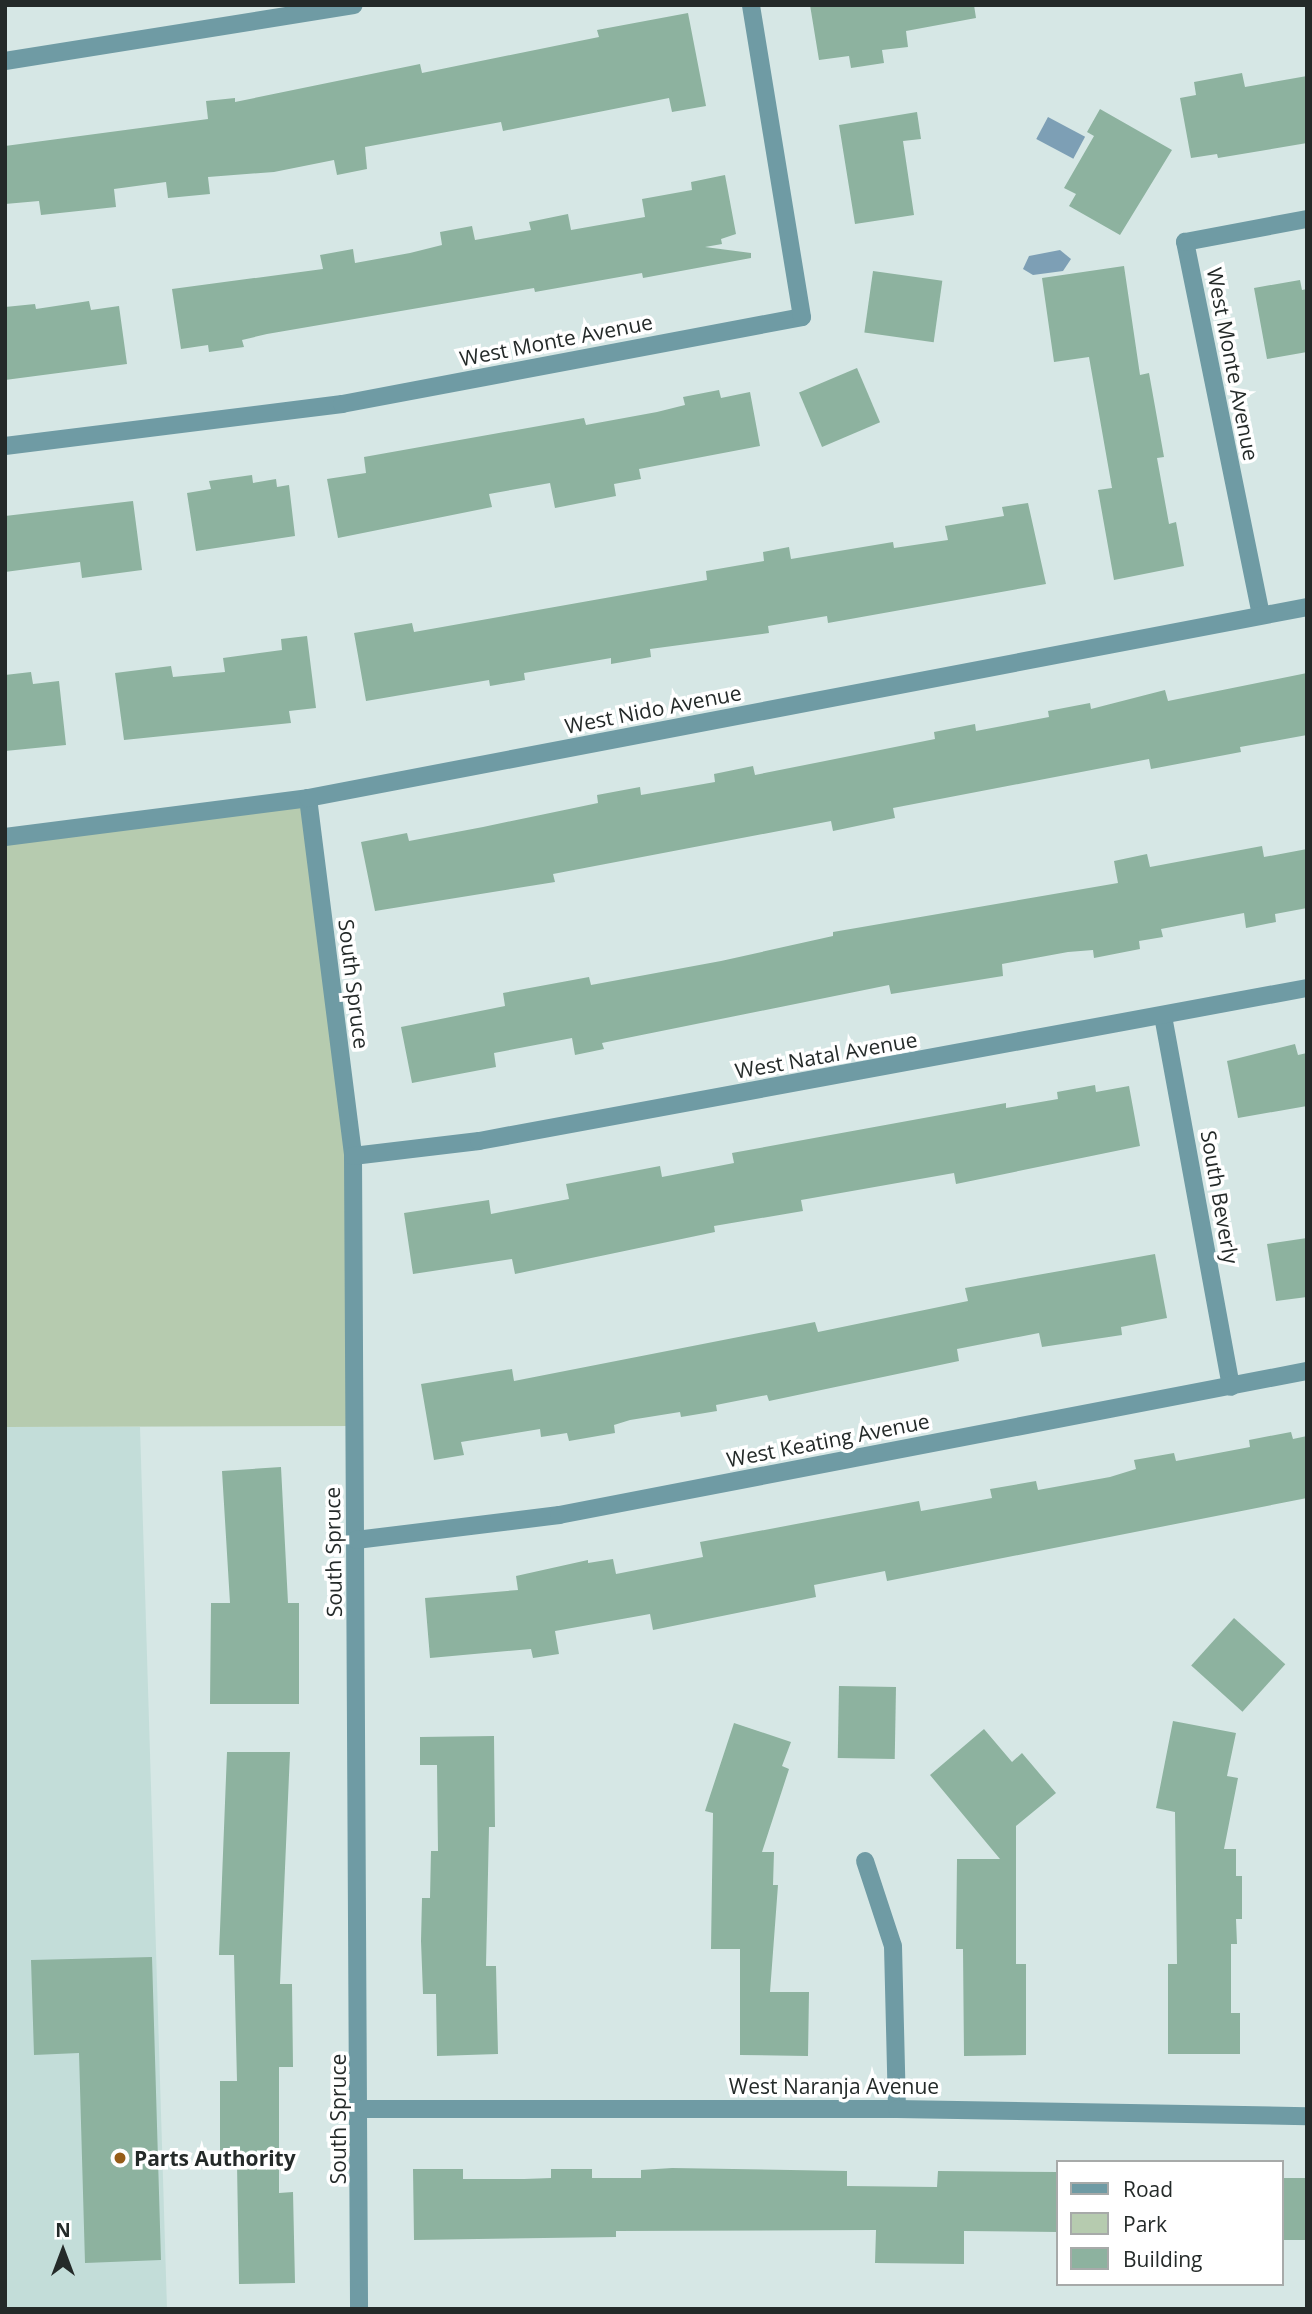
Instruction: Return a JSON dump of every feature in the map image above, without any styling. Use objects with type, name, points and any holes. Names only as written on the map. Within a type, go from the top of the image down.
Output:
[{"type":"street","points":[[5,61],[354,5]]},
{"type":"street","name":"West Monte Avenue","points":[[5,446],[342,404],[802,317],[751,5]]},
{"type":"street","name":"West Monte Avenue","points":[[1261,615],[1185,242],[1307,219]]},
{"type":"street","name":"West Nido Avenue","points":[[5,837],[307,798],[1307,607]]},
{"type":"street","name":"South Spruce","points":[[307,798],[353,1156],[362,2109],[359,2309]]},
{"type":"street","name":"West Natal Avenue","points":[[353,1156],[479,1141],[1307,988]]},
{"type":"street","name":"South Beverly","points":[[1163,1016],[1231,1387]]},
{"type":"street","name":"West Keating Avenue","points":[[356,1540],[559,1515],[1307,1371]]},
{"type":"street","points":[[864,1861],[893,1946],[897,2109]]},
{"type":"street","name":"West Naranja Avenue","points":[[362,2109],[897,2109],[1307,2116]]},
{"type":"shaded area","points":[[5,1427],[140,1427],[167,2309],[5,2309]]},
{"type":"green space","points":[[308,798],[353,1156],[355,1426],[5,1427],[5,837]]},
{"type":"water","points":[[1048,117],[1085,137],[1073,159],[1036,139]]},
{"type":"water","points":[[1060,250],[1071,259],[1063,271],[1033,275],[1023,269],[1029,256]]},
{"type":"building","points":[[810,5],[974,5],[976,18],[906,31],[908,47],[882,50],[884,63],[851,68],[849,56],[819,60]]},
{"type":"building","points":[[688,13],[706,106],[672,112],[669,98],[503,131],[501,122],[365,147],[367,169],[337,175],[334,160],[274,172],[208,177],[210,194],[168,198],[166,182],[114,189],[116,207],[41,215],[39,201],[5,204],[5,146],[208,119],[206,101],[235,98],[235,102],[420,64],[422,73],[599,37],[597,30]]},
{"type":"building","points":[[1242,73],[1245,87],[1307,76],[1307,143],[1218,158],[1217,154],[1191,158],[1180,98],[1196,95],[1194,82]]},
{"type":"building","points":[[1100,109],[1172,150],[1120,235],[1069,206],[1076,194],[1064,188],[1094,136],[1087,132]]},
{"type":"building","points":[[917,112],[921,139],[903,141],[914,215],[855,224],[839,125]]},
{"type":"building","points":[[725,175],[736,234],[721,239],[722,244],[705,247],[751,253],[751,258],[643,278],[642,273],[535,292],[534,288],[267,334],[242,340],[244,347],[209,352],[208,345],[181,349],[172,289],[323,269],[320,255],[353,249],[355,263],[410,253],[442,245],[440,232],[472,226],[475,240],[531,230],[529,222],[568,214],[571,230],[645,217],[642,199],[692,190],[691,182]]},
{"type":"building","points":[[1124,266],[1140,375],[1149,373],[1164,457],[1157,458],[1169,524],[1176,522],[1184,566],[1114,580],[1098,490],[1112,488],[1089,357],[1054,362],[1042,278]]},
{"type":"building","points":[[873,271],[942,281],[934,342],[864,332]]},
{"type":"building","points":[[1300,280],[1302,290],[1307,289],[1307,352],[1267,359],[1254,288]]},
{"type":"building","points":[[89,301],[91,310],[119,306],[127,364],[5,380],[5,307],[35,304],[36,309]]},
{"type":"building","points":[[857,368],[880,422],[822,447],[799,393]]},
{"type":"building","points":[[719,390],[721,398],[750,392],[760,446],[639,469],[641,479],[614,484],[616,496],[555,508],[550,483],[489,494],[492,507],[338,538],[327,479],[366,473],[364,457],[584,418],[586,425],[657,412],[685,405],[683,397]]},
{"type":"building","points":[[252,475],[253,483],[276,479],[277,487],[289,485],[295,536],[196,551],[187,493],[211,489],[209,481]]},
{"type":"building","points":[[133,501],[142,570],[82,578],[80,562],[5,572],[5,516]]},
{"type":"building","points":[[1028,503],[1046,584],[828,623],[827,616],[768,626],[769,633],[650,649],[651,657],[611,664],[611,658],[524,673],[525,680],[490,686],[489,680],[366,701],[354,633],[412,623],[414,632],[707,580],[706,571],[764,561],[763,552],[789,547],[791,559],[893,542],[894,548],[948,540],[945,526],[1004,516],[1002,507]]},
{"type":"building","points":[[307,636],[316,708],[289,711],[291,723],[124,740],[115,673],[171,666],[173,677],[225,672],[223,658],[282,650],[281,639]]},
{"type":"building","points":[[31,672],[33,684],[59,681],[66,745],[5,751],[5,675]]},
{"type":"building","points":[[1307,673],[1307,735],[1240,747],[1241,752],[1151,769],[1149,759],[893,808],[895,818],[833,831],[831,821],[553,874],[555,882],[375,911],[361,842],[407,833],[409,841],[483,827],[598,803],[597,795],[640,787],[641,795],[715,782],[714,774],[753,766],[755,775],[935,739],[934,732],[975,724],[976,731],[1049,717],[1048,711],[1090,703],[1091,709],[1165,690],[1168,701]]},
{"type":"building","points":[[1262,846],[1264,857],[1307,849],[1307,908],[1275,914],[1276,922],[1246,928],[1244,913],[1161,929],[1163,937],[1139,941],[1140,949],[1094,958],[1093,950],[1068,952],[1002,964],[1003,976],[891,994],[889,985],[602,1043],[604,1049],[575,1055],[572,1038],[494,1053],[496,1067],[412,1083],[401,1027],[505,1006],[503,993],[589,977],[591,985],[721,961],[833,936],[833,932],[1118,883],[1114,861],[1147,854],[1150,867]]},
{"type":"building","points":[[1295,1044],[1298,1055],[1307,1053],[1307,1106],[1238,1118],[1227,1061]]},
{"type":"building","points":[[1095,1085],[1096,1092],[1129,1086],[1140,1146],[956,1184],[954,1173],[801,1200],[803,1211],[714,1226],[715,1232],[515,1274],[512,1259],[413,1274],[404,1213],[489,1200],[491,1214],[569,1199],[566,1184],[660,1166],[662,1177],[734,1163],[732,1153],[1006,1103],[1006,1108],[1058,1099],[1057,1092]]},
{"type":"building","points":[[1307,1238],[1307,1297],[1276,1301],[1267,1244]]},
{"type":"building","points":[[1155,1254],[1167,1318],[1121,1327],[1122,1335],[1042,1347],[1039,1333],[957,1349],[959,1361],[769,1401],[767,1395],[716,1405],[717,1411],[681,1417],[680,1412],[630,1420],[614,1425],[615,1433],[569,1441],[567,1433],[541,1437],[540,1429],[461,1442],[464,1455],[434,1460],[421,1384],[512,1369],[514,1381],[815,1322],[818,1332],[968,1301],[965,1288]]},
{"type":"building","points":[[1291,1432],[1293,1439],[1307,1436],[1307,1498],[887,1581],[885,1571],[814,1585],[816,1597],[653,1630],[650,1614],[555,1631],[559,1654],[533,1658],[531,1649],[430,1658],[425,1598],[518,1590],[516,1576],[588,1560],[588,1563],[613,1559],[616,1574],[703,1557],[700,1542],[919,1501],[921,1511],[992,1498],[990,1489],[1036,1481],[1038,1490],[1110,1477],[1136,1469],[1134,1460],[1174,1453],[1176,1461],[1250,1447],[1249,1440]]},
{"type":"building","points":[[281,1467],[288,1603],[299,1603],[299,1704],[210,1704],[211,1603],[230,1603],[222,1471]]},
{"type":"building","points":[[1234,1618],[1285,1664],[1242,1712],[1191,1666]]},
{"type":"building","points":[[839,1686],[896,1687],[895,1759],[838,1758]]},
{"type":"building","points":[[1173,1721],[1236,1733],[1227,1776],[1238,1778],[1224,1849],[1236,1849],[1236,1876],[1242,1876],[1242,1919],[1236,1919],[1237,1944],[1231,1944],[1231,2013],[1240,2013],[1240,2054],[1168,2054],[1168,1964],[1177,1964],[1175,1812],[1156,1808]]},
{"type":"building","points":[[734,1723],[791,1742],[782,1766],[789,1769],[762,1852],[774,1852],[773,1885],[778,1885],[770,1992],[809,1992],[808,2056],[740,2055],[740,1949],[711,1949],[713,1813],[705,1811]]},
{"type":"building","points":[[984,1729],[1012,1762],[1022,1753],[1056,1793],[1016,1826],[1016,1964],[1026,1964],[1026,2055],[964,2056],[963,1949],[956,1949],[957,1859],[1000,1859],[930,1775]]},
{"type":"building","points":[[494,1736],[495,1827],[489,1827],[486,1966],[496,1966],[498,2054],[437,2056],[436,1994],[423,1994],[421,1941],[422,1898],[430,1898],[431,1851],[438,1851],[437,1765],[420,1765],[420,1737]]},
{"type":"building","points":[[227,1752],[290,1752],[280,1984],[292,1984],[293,2067],[279,2067],[279,2193],[293,2192],[295,2283],[239,2284],[237,2164],[220,2164],[220,2081],[237,2081],[234,1955],[219,1955]]},
{"type":"building","name":"Parts Authority","points":[[152,1957],[161,2260],[85,2263],[79,2053],[34,2055],[31,1960]]},
{"type":"building","points":[[672,2168],[847,2171],[847,2186],[937,2187],[938,2171],[1056,2172],[1056,2232],[964,2231],[964,2264],[875,2263],[876,2230],[616,2231],[616,2237],[414,2240],[413,2169],[463,2169],[463,2179],[551,2178],[551,2169],[592,2169],[592,2178],[641,2178],[641,2170]]},
{"type":"building","points":[[1284,2178],[1307,2178],[1307,2240],[1284,2240]]},
{"type":"place","name":"Parts Authority","points":[[120,2158]]}]
